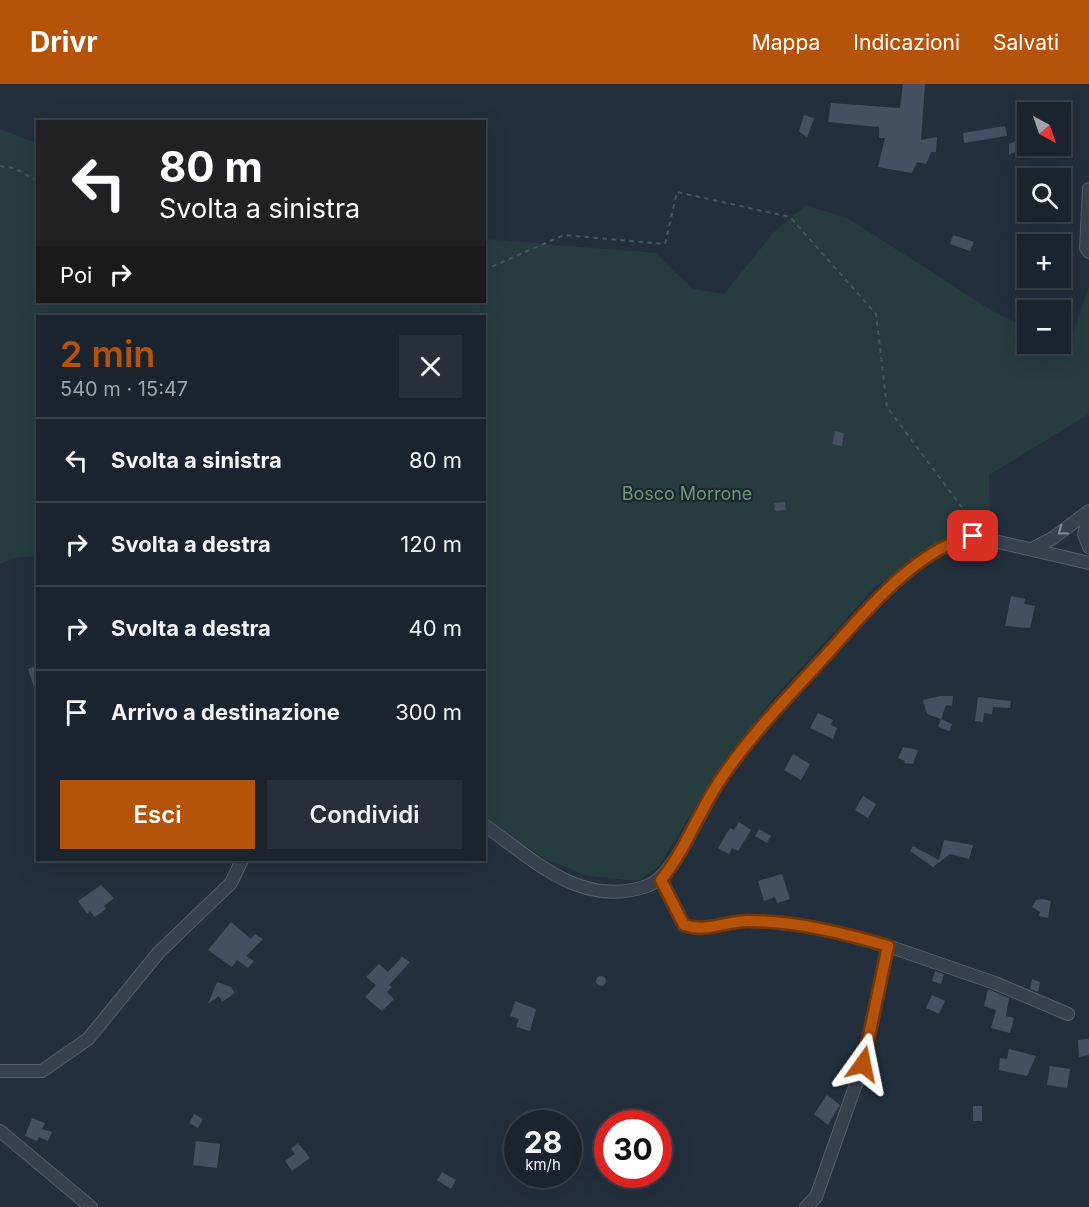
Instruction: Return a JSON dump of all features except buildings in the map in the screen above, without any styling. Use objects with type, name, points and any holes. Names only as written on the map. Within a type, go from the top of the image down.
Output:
[{"type":"street","points":[[1089,189],[1086,248],[1089,252]]},
{"type":"street","points":[[1034,548],[1053,538],[1089,511]]},
{"type":"street","points":[[1089,516],[1084,534],[1089,547]]},
{"type":"street","points":[[486,827],[526,858],[569,883],[610,891],[646,887],[661,880],[672,867],[718,784],[756,731],[880,596],[932,554],[959,539],[973,536],[1034,548],[1089,563]]},
{"type":"street","points":[[0,1071],[42,1071],[88,1039],[159,952],[231,884],[242,861]]},
{"type":"street","points":[[661,880],[684,925],[696,930],[747,921],[830,930],[888,946],[995,983],[1068,1014]]},
{"type":"street","points":[[806,1207],[816,1197],[863,1064],[888,946]]},
{"type":"street","points":[[0,1131],[91,1207]]},
{"type":"path","points":[[0,166],[14,168],[36,180]]},
{"type":"path","points":[[486,269],[564,235],[665,244],[677,192],[790,217],[876,314],[887,407],[984,538]]},
{"type":"green space","name":"Bosco Morrone","points":[[0,129],[36,143],[36,303],[486,303],[486,239],[655,253],[693,289],[724,294],[774,232],[806,205],[849,219],[994,312],[1017,322],[1017,354],[1071,354],[1071,339],[1089,286],[1089,414],[989,475],[990,513],[876,586],[772,700],[714,776],[659,866],[637,881],[588,876],[545,859],[486,820],[486,315],[36,315],[36,556],[14,558],[0,564]]},
{"type":"route","points":[[863,1064],[888,946],[830,930],[747,921],[696,930],[684,925],[661,880],[672,867],[688,834],[718,784],[756,731],[880,596],[932,554],[959,539],[973,536]]}]
